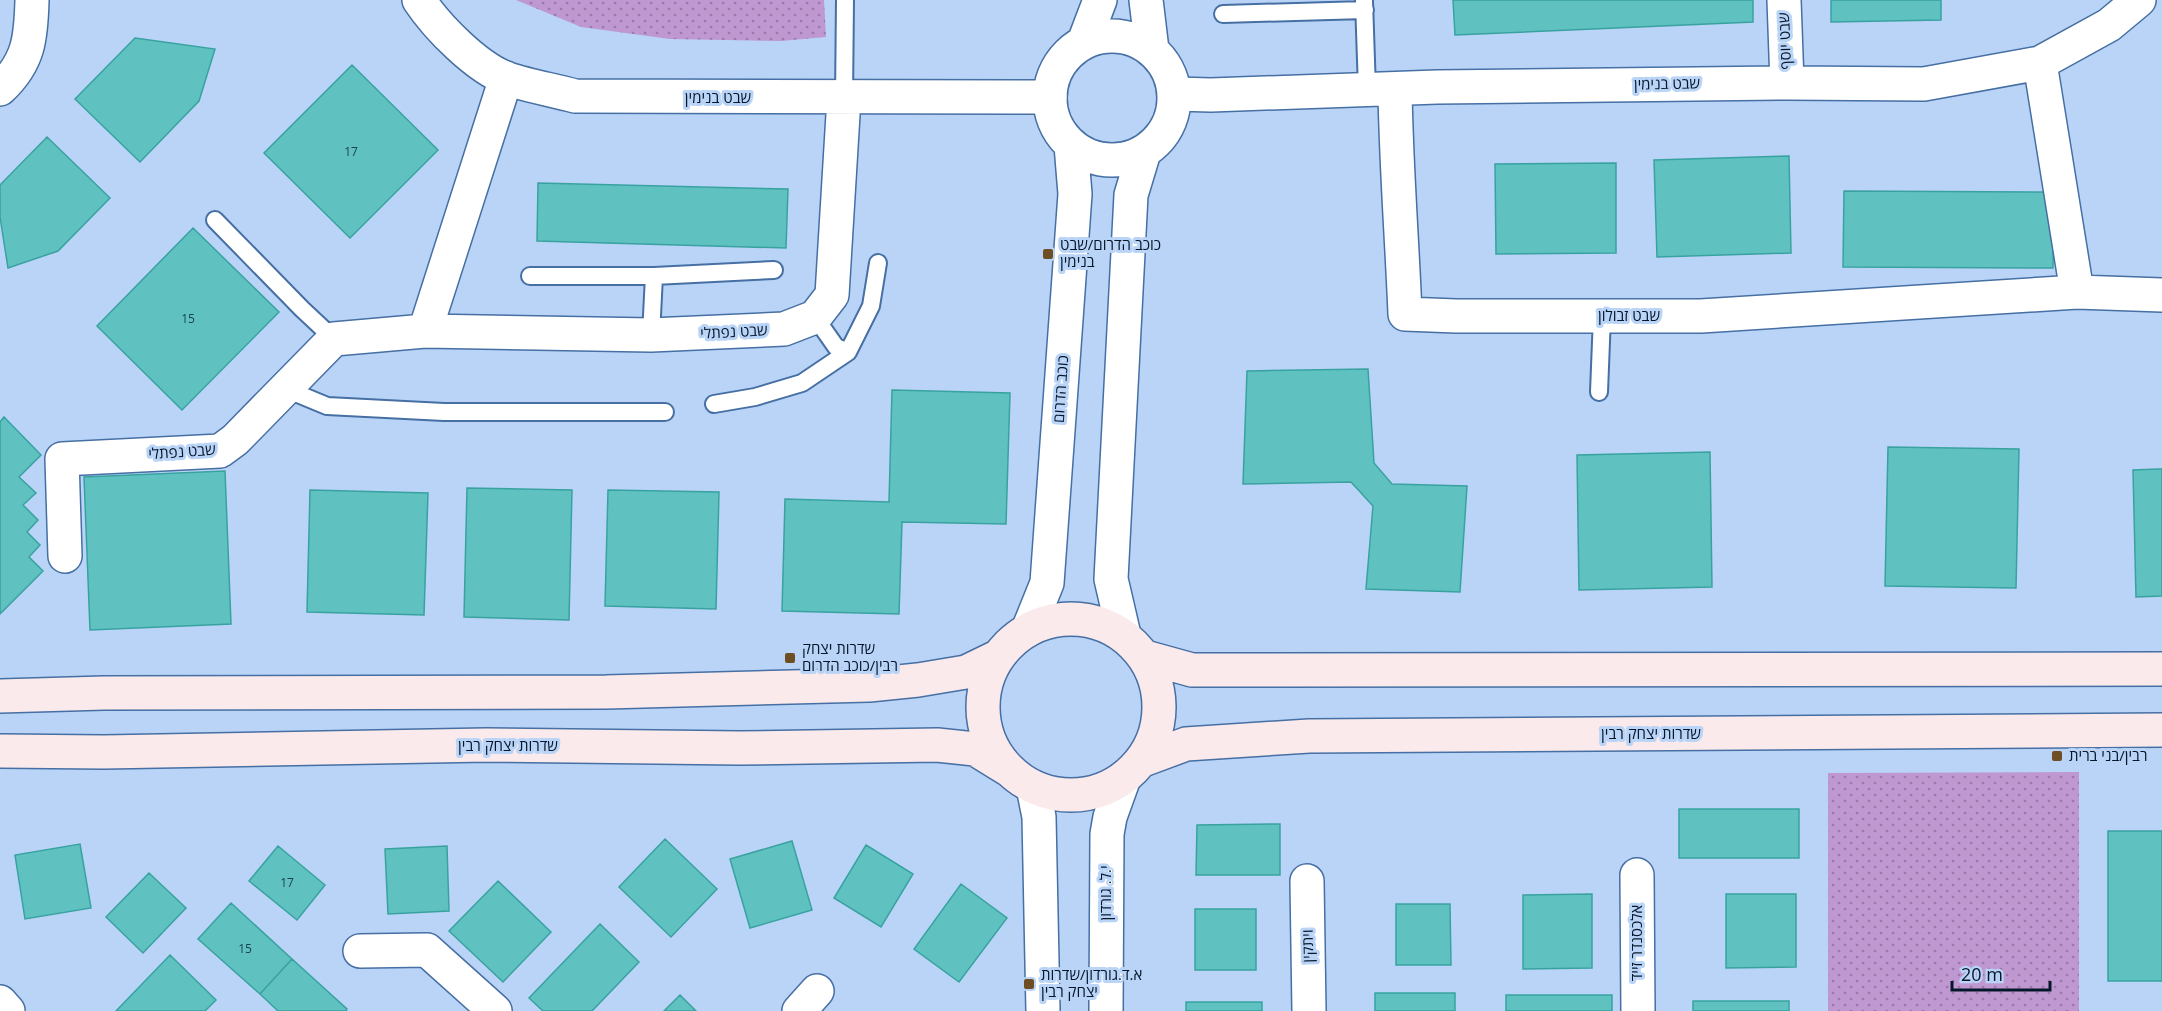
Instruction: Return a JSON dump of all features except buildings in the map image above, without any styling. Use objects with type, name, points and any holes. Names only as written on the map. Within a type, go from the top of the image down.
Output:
[{"type":"main road","points":[[1134,646],[1156,681],[1160,708],[1155,735],[1133,769],[1103,789],[1080,795],[1056,794],[1021,778],[994,751],[986,728],[983,703],[988,678],[999,656],[1028,630],[1051,621],[1077,619],[1101,623],[1134,646],[1192,670],[2162,669]]},
{"type":"main road","points":[[0,696],[104,693],[594,692],[869,685],[966,672],[999,656]]},
{"type":"main road","name":"שדרות יצחק רבין","points":[[1133,769],[1186,744],[1309,736],[2162,730]]},
{"type":"main road","name":"שדרות יצחק רבין","points":[[0,751],[104,752],[486,745],[740,748],[937,745],[975,749],[1021,778]]},
{"type":"street","points":[[0,89],[22,65],[31,35],[32,0]]},
{"type":"street","name":"שבט בנימין","points":[[419,0],[429,14],[466,53],[506,78],[575,96],[1050,97]]},
{"type":"street","points":[[1084,42],[1100,0]]},
{"type":"street","points":[[1146,0],[1152,50]]},
{"type":"street","name":"שבט יוסף","points":[[1784,0],[1787,83]]},
{"type":"street","name":"שבט בנימין","points":[[1175,94],[1211,95],[1437,87],[1787,83],[1924,84],[2040,63],[2109,25],[2139,0]]},
{"type":"street","points":[[1119,36],[1137,40],[1152,50],[1164,62],[1175,94],[1168,127],[1158,141],[1144,152],[1126,159],[1107,160],[1088,155],[1071,145],[1059,131],[1052,115],[1050,97],[1052,80],[1059,65],[1070,52],[1084,42],[1101,37],[1119,36]]},
{"type":"street","points":[[2040,63],[2077,292]]},
{"type":"street","points":[[425,331],[506,78]]},
{"type":"street","name":"שבט זבולון","points":[[1381,90],[1396,139],[1405,314],[1701,316],[2077,292],[2162,295]]},
{"type":"street","points":[[815,317],[832,295],[844,98]]},
{"type":"street","name":"כוכב הדרום","points":[[1028,630],[1047,583],[1075,194],[1071,145]]},
{"type":"street","points":[[1134,646],[1111,579],[1131,195],[1144,152]]},
{"type":"street","name":"שבט נפתלי","points":[[65,556],[62,459],[220,451],[235,440],[334,339],[425,331],[651,335],[784,329],[815,317]]},
{"type":"street","name":"י.ל. גורדון","points":[[1106,1011],[1107,834],[1112,808],[1133,769]]},
{"type":"street","points":[[1021,778],[1039,817],[1043,1011]]},
{"type":"street","name":"אלכסנדר זייד","points":[[1637,875],[1638,1011]]},
{"type":"street","name":"ויתקין","points":[[1307,881],[1309,1011]]},
{"type":"street","points":[[360,951],[427,950],[495,1011]]},
{"type":"street","points":[[0,1002],[8,1011]]},
{"type":"lane","points":[[844,98],[845,0]]},
{"type":"lane","points":[[1224,14],[1365,5],[1381,90]]},
{"type":"lane","points":[[216,220],[334,339]]},
{"type":"lane","points":[[714,404],[755,398],[802,383],[848,352],[871,306],[878,262]]},
{"type":"lane","points":[[530,276],[654,276],[774,270]]},
{"type":"lane","points":[[651,335],[654,276]]},
{"type":"lane","points":[[1599,392],[1602,316]]},
{"type":"lane","points":[[815,317],[836,347],[848,352]]},
{"type":"lane","points":[[286,389],[327,406],[444,412],[665,412]]},
{"type":"shaded area","points":[[516,0],[824,0],[826,37],[781,41],[670,39],[581,27]]},
{"type":"shaded area","points":[[2079,772],[2079,1011],[1828,1011],[1828,773]]},
{"type":"place","name":"כוכב הדרום/שבט בנימין","points":[[1048,254]]},
{"type":"place","name":"שדרות יצחק רבין/כוכב הדרום","points":[[790,658]]},
{"type":"place","name":"רבין/בני ברית","points":[[2057,756]]},
{"type":"place","name":"א.ד.גורדון/שדרות יצחק רבין","points":[[1029,984]]}]
